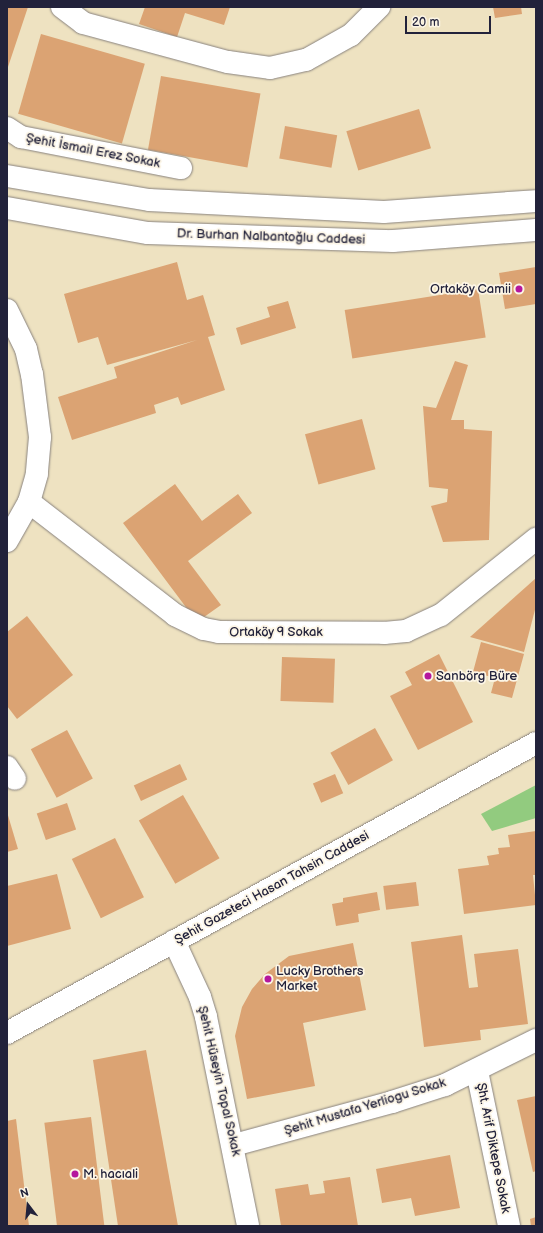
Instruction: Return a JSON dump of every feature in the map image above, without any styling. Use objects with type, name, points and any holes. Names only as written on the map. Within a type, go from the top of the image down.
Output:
[{"type":"street","points":[[62,7],[83,23],[228,62],[270,68],[306,60],[351,35],[379,7]]},
{"type":"street","name":"Şehit İsmail Erez Sokak","points":[[7,128],[21,137],[181,168]]},
{"type":"street","points":[[7,176],[149,200],[384,212],[536,201]]},
{"type":"street","name":"Dr. Burhan Nalbantoğlu Caddesi","points":[[7,208],[148,233],[393,241],[536,230]]},
{"type":"street","points":[[7,310],[26,349],[40,420],[40,455],[29,502],[7,541]]},
{"type":"street","name":"Ortaköy 9 Sokak","points":[[29,502],[175,615],[204,629],[219,632],[384,633],[406,631],[441,615],[536,539]]},
{"type":"street","name":"Şehit Gazeteci Hasan Tahsin Caddesi","points":[[7,1033],[536,743]]},
{"type":"street","name":"Şehit Hüseyin Topal Sokak","points":[[174,941],[200,997],[206,1017],[234,1146],[248,1226]]},
{"type":"street","name":"Şehit Mustafa Yerliogu Sokak","points":[[234,1146],[392,1102],[477,1071],[536,1040]]},
{"type":"street","name":"Şht. Arif Diktepe Sokak","points":[[477,1071],[509,1226]]},
{"type":"green space","points":[[536,785],[536,818],[492,831],[481,814]]},
{"type":"building","points":[[7,7],[28,7],[7,70]]},
{"type":"building","points":[[145,7],[230,7],[224,25],[185,13],[177,37],[139,24]]},
{"type":"building","points":[[493,7],[521,7],[522,14],[495,18]]},
{"type":"building","points":[[41,34],[145,64],[122,144],[18,114]]},
{"type":"building","points":[[161,76],[260,94],[247,167],[148,150]]},
{"type":"building","points":[[419,109],[431,148],[358,170],[346,131]]},
{"type":"building","points":[[285,126],[337,135],[331,168],[279,158]]},
{"type":"building","points":[[177,262],[187,300],[203,295],[215,335],[208,337],[225,390],[181,405],[178,397],[154,405],[156,413],[72,440],[58,397],[117,378],[114,367],[197,340],[107,365],[98,337],[78,343],[64,294]]},
{"type":"building","name":"Ortaköy Camii","points":[[536,267],[536,304],[505,309],[499,273]]},
{"type":"building","points":[[478,289],[486,337],[352,359],[345,310]]},
{"type":"building","points":[[288,301],[296,328],[241,345],[236,328],[270,317],[267,307]]},
{"type":"building","points":[[455,361],[468,365],[451,420],[464,420],[464,429],[492,431],[489,540],[443,542],[431,506],[447,502],[448,489],[429,487],[423,406],[436,408]]},
{"type":"building","points":[[362,419],[375,469],[318,484],[305,434]]},
{"type":"building","points":[[175,484],[202,521],[238,494],[252,513],[188,561],[221,605],[197,622],[123,523]]},
{"type":"building","points":[[536,578],[536,606],[524,652],[470,637]]},
{"type":"building","points":[[27,616],[73,675],[17,719],[7,706],[7,632]]},
{"type":"building","points":[[481,642],[524,654],[512,698],[491,693],[495,678],[473,672]]},
{"type":"building","points":[[439,654],[473,722],[418,750],[390,696],[412,685],[405,672]]},
{"type":"building","points":[[282,657],[335,659],[333,703],[280,701]]},
{"type":"building","points":[[375,728],[393,760],[348,785],[330,753]]},
{"type":"building","points":[[67,730],[93,779],[57,798],[31,749]]},
{"type":"building","points":[[180,764],[187,779],[141,801],[134,786]]},
{"type":"building","points":[[335,774],[343,793],[321,803],[313,783]]},
{"type":"building","points":[[183,795],[220,858],[175,884],[139,820]]},
{"type":"building","points":[[67,803],[76,829],[46,840],[37,813]]},
{"type":"building","points":[[7,812],[18,849],[7,852]]},
{"type":"building","points":[[536,831],[536,875],[533,875],[536,905],[464,914],[458,869],[489,865],[487,856],[499,854],[498,848],[510,847],[508,835]]},
{"type":"building","points":[[115,838],[144,897],[101,918],[72,859]]},
{"type":"building","points":[[57,874],[71,929],[7,946],[7,886]]},
{"type":"building","points":[[416,882],[419,906],[386,910],[383,886]]},
{"type":"building","points":[[377,892],[380,910],[358,914],[359,922],[336,926],[332,904],[343,902],[343,898]]},
{"type":"building","points":[[462,935],[469,988],[478,987],[474,954],[518,949],[528,1024],[480,1030],[481,1040],[424,1047],[411,942]]},
{"type":"building","points":[[353,943],[366,1010],[303,1023],[315,1086],[247,1099],[235,1036],[242,1007],[252,989],[265,974],[289,956]]},
{"type":"building","points":[[146,1050],[178,1226],[118,1226],[93,1060]]},
{"type":"building","points":[[536,1096],[536,1171],[533,1172],[517,1100]]},
{"type":"building","name":"M. hacıali","points":[[91,1117],[104,1226],[57,1226],[44,1123]]},
{"type":"building","points":[[16,1119],[29,1226],[7,1226],[7,1121]]},
{"type":"building","points":[[450,1155],[460,1208],[415,1216],[411,1198],[382,1203],[376,1169]]},
{"type":"building","points":[[350,1177],[358,1226],[281,1226],[275,1189],[308,1184],[310,1195],[325,1193],[323,1181]]},
{"type":"building","points":[[536,1217],[536,1226],[531,1226],[530,1219]]},
{"type":"place","name":"Ortaköy Camii","points":[[519,289]]},
{"type":"place","name":"Sanbörg Büre","points":[[428,676]]},
{"type":"place","name":"Lucky Brothers Market","points":[[268,979]]},
{"type":"place","name":"M. hacıali","points":[[75,1174]]}]
